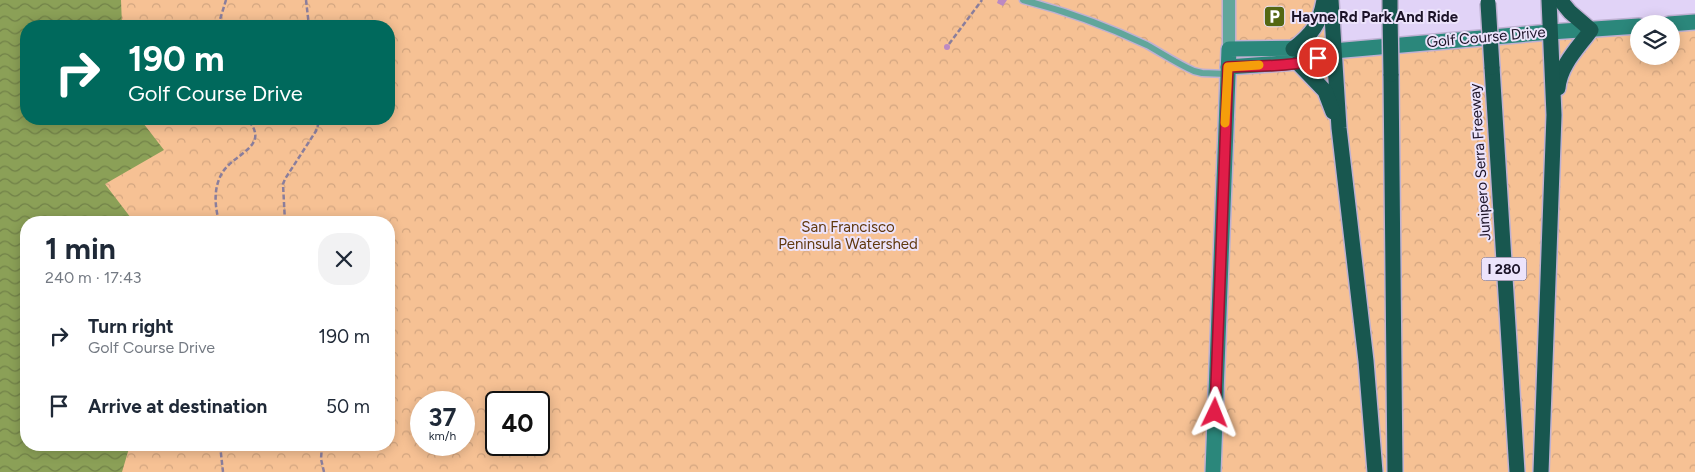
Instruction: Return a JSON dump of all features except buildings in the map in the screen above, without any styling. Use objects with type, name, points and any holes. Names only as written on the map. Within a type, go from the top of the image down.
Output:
[{"type":"highway","points":[[1324,0],[1318,23],[1295,56],[1329,99],[1338,128]]},
{"type":"highway","points":[[1331,0],[1338,128],[1366,361],[1375,472]]},
{"type":"highway","points":[[1541,472],[1554,115],[1549,0]]},
{"type":"highway","points":[[1554,115],[1559,78],[1563,69],[1592,30],[1570,12],[1560,0]]},
{"type":"highway","name":"Junipero Serra Freeway","points":[[1488,2],[1517,472]]},
{"type":"highway","points":[[1390,7],[1395,472]]},
{"type":"street","points":[[1213,472],[1229,48],[1229,0]]},
{"type":"street","points":[[1680,23],[1695,22]]},
{"type":"street","name":"Golf Course Drive","points":[[1229,48],[1295,56],[1312,61],[1334,51],[1630,27]]},
{"type":"street","name":"Golf Course Drive","points":[[1227,71],[1295,56]]},
{"type":"lane","points":[[1023,0],[1065,11],[1100,24],[1148,46],[1194,71],[1202,73],[1227,71]]},
{"type":"path","points":[[220,20],[226,0]]},
{"type":"path","points":[[306,0],[308,20]]},
{"type":"path","points":[[949,44],[982,0]]},
{"type":"path","points":[[218,216],[215,195],[222,172],[252,146],[256,137],[252,125]]},
{"type":"path","points":[[284,216],[283,184],[285,178],[318,125]]},
{"type":"path","points":[[221,451],[223,472]]},
{"type":"path","points":[[322,451],[324,472]]},
{"type":"green space","name":"San Francisco Peninsula Watershed","points":[[0,0],[1330,0],[1333,50],[1630,27],[1630,65],[1680,65],[1680,23],[1695,22],[1695,472],[0,472]]},
{"type":"water","points":[[0,0],[121,0],[122,20],[20,20],[20,125],[145,125],[164,150],[105,184],[129,216],[20,216],[20,451],[128,451],[122,472],[0,472]]},
{"type":"slow traffic","points":[[1225,123],[1228,67],[1259,65]]},
{"type":"place","name":"Hayne Rd Park And Ride","points":[[1275,17]]},
{"type":"route","points":[[1215,413],[1228,67],[1298,63],[1318,58]]}]
